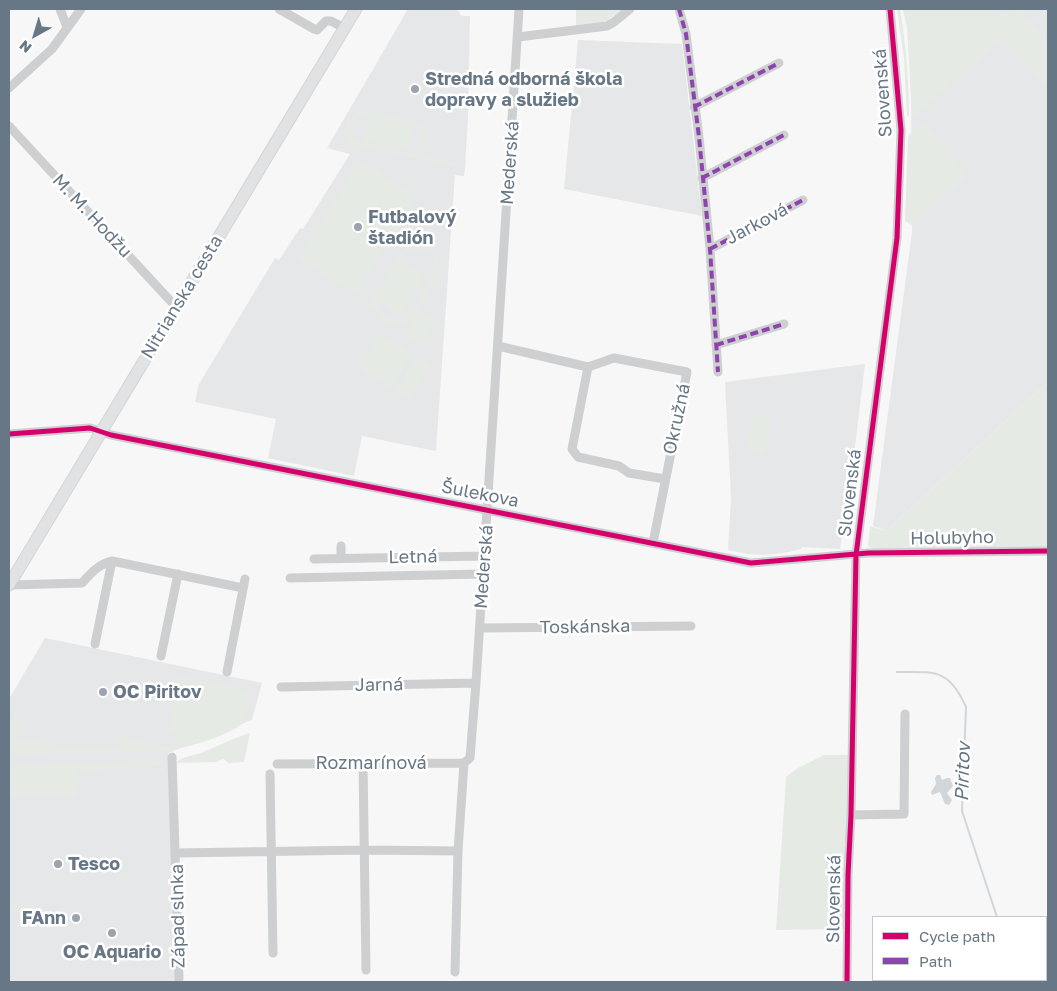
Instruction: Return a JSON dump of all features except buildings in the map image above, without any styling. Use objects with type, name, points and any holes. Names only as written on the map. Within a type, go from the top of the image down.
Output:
[{"type":"main road","name":"Nitrianska cesta","points":[[9,585],[356,9]]},
{"type":"street","points":[[60,9],[67,27]]},
{"type":"street","points":[[9,88],[52,49],[81,9]]},
{"type":"street","points":[[279,9],[317,30],[326,21],[331,21],[344,28]]},
{"type":"street","name":"Mederská","points":[[454,972],[458,851],[464,763],[470,758],[480,628],[519,9]]},
{"type":"street","points":[[518,37],[607,26],[630,9]]},
{"type":"street","name":"Jarková","points":[[679,9],[686,34],[710,249],[718,372]]},
{"type":"street","name":"Slovenská","points":[[847,982],[856,555],[897,238],[901,130],[890,9]]},
{"type":"street","points":[[694,107],[779,63]]},
{"type":"street","name":"M. M. Hodžu","points":[[9,126],[176,307]]},
{"type":"street","points":[[702,178],[784,135]]},
{"type":"street","name":"Jarková","points":[[710,249],[803,200]]},
{"type":"street","points":[[716,345],[784,324]]},
{"type":"street","points":[[498,346],[588,367]]},
{"type":"street","name":"Okružná","points":[[653,543],[687,372],[614,358],[588,367],[572,449],[578,458],[619,466],[630,472],[665,479]]},
{"type":"street","name":"Šulekova","points":[[9,434],[90,428],[111,435],[751,563],[856,555]]},
{"type":"street","points":[[341,546],[341,558]]},
{"type":"street","name":"Holubyho","points":[[856,555],[1048,550]]},
{"type":"street","name":"Letná","points":[[314,559],[484,556]]},
{"type":"street","points":[[9,585],[82,583],[93,571],[104,563],[112,561],[244,584],[227,672]]},
{"type":"street","points":[[95,644],[112,561]]},
{"type":"street","points":[[93,571],[101,572],[108,578]]},
{"type":"street","points":[[161,656],[178,574]]},
{"type":"street","points":[[290,578],[483,574]]},
{"type":"street","name":"Toskánska","points":[[480,628],[691,626]]},
{"type":"street","name":"Jarná","points":[[281,687],[476,683]]},
{"type":"street","points":[[851,815],[904,814],[905,714]]},
{"type":"street","name":"Západ slnka","points":[[172,756],[179,979]]},
{"type":"street","points":[[363,763],[366,970]]},
{"type":"street","name":"Rozmarínová","points":[[277,764],[464,763]]},
{"type":"street","points":[[270,774],[273,953]]},
{"type":"street","name":"Západ slnka","points":[[176,853],[365,850],[458,851]]},
{"type":"shaded area","points":[[408,9],[454,9],[459,11],[461,16],[470,16],[465,169],[464,176],[455,175],[436,451],[362,436],[354,476],[268,458],[276,419],[195,402],[199,384],[275,258],[279,260],[300,228],[303,229],[350,154],[327,148]]},
{"type":"shaded area","points":[[576,9],[624,9],[604,22],[576,27]]},
{"type":"shaded area","points":[[897,9],[900,9],[905,50],[909,117],[907,115],[904,58]]},
{"type":"shaded area","points":[[903,9],[1048,9],[1048,382],[886,531],[873,526],[912,232],[911,86],[907,27]]},
{"type":"shaded area","points":[[903,9],[990,9],[997,16],[1005,9],[1018,9],[1048,43],[1048,89],[1003,38],[915,116],[912,114],[907,27]]},
{"type":"shaded area","points":[[578,40],[682,44],[702,216],[564,189]]},
{"type":"shaded area","points":[[364,111],[414,121],[422,125],[427,141],[424,148],[417,155],[454,163],[453,166],[340,142],[341,139],[350,141],[347,131],[348,122],[354,115]],"holes":[[[364,114],[417,126],[423,134],[423,144],[419,150],[410,153],[356,141],[351,135],[350,125],[357,116]]]},
{"type":"shaded area","points":[[368,116],[413,126],[408,150],[363,140]]},
{"type":"shaded area","points":[[923,123],[968,175],[915,224],[911,225],[905,221],[908,136]]},
{"type":"shaded area","name":"Futbalový štadión","points":[[360,160],[417,196],[357,294],[298,258]]},
{"type":"shaded area","points":[[431,204],[436,207],[412,244],[431,248],[439,260],[439,268],[434,285],[414,316],[402,324],[391,325],[381,319],[374,307],[370,312],[366,309]],"holes":[[[421,249],[429,253],[435,263],[428,285],[406,317],[396,320],[387,318],[381,311],[379,301],[401,315],[425,276],[403,262],[379,299],[408,253]]]},
{"type":"shaded area","points":[[420,310],[436,320],[419,347],[404,337]]},
{"type":"shaded area","points":[[379,333],[396,343],[386,359],[396,344],[413,355],[391,388],[357,367]]},
{"type":"shaded area","points":[[416,357],[431,366],[409,401],[394,391]]},
{"type":"shaded area","points":[[865,364],[840,549],[802,547],[801,549],[783,553],[764,555],[728,550],[731,498],[725,382]]},
{"type":"shaded area","points":[[1048,382],[1048,548],[875,550],[868,546],[870,526],[886,531]]},
{"type":"shaded area","points":[[754,415],[772,419],[764,454],[746,449]]},
{"type":"shaded area","points":[[45,638],[262,683],[252,720],[168,753],[175,982],[9,982],[9,699]]},
{"type":"shaded area","points":[[179,675],[244,689],[250,698],[244,721],[239,726],[219,736],[194,745],[164,752],[9,754],[9,723],[16,714],[20,718],[16,738],[68,748],[69,746],[86,750],[87,745],[113,750],[117,747],[121,734],[124,734],[124,738],[171,748],[175,732],[168,731]]},
{"type":"shaded area","points":[[250,733],[244,762],[228,763],[224,759],[217,762],[176,763],[184,758]]},
{"type":"shaded area","points":[[824,755],[850,755],[845,929],[776,930],[786,777],[798,768]]},
{"type":"shaded area","points":[[163,760],[167,765],[78,771],[77,796],[9,797],[9,766]]},
{"type":"shaded area","points":[[937,775],[940,775],[942,780],[950,778],[953,786],[947,793],[952,800],[949,805],[945,804],[940,792],[932,795],[931,792],[936,784],[935,778]]},
{"type":"shaded area","points":[[9,903],[35,903],[39,911],[9,911]]},
{"type":"waterway","name":"Piritov","points":[[897,672],[921,672],[939,675],[953,685],[966,707],[962,811],[997,916]]},
{"type":"marked path","points":[[679,9],[686,34],[699,137],[710,249],[718,372]]},
{"type":"marked path","points":[[694,107],[779,63]]},
{"type":"marked path","points":[[702,178],[784,135]]},
{"type":"marked path","points":[[710,249],[803,200]]},
{"type":"marked path","points":[[716,345],[784,324]]},
{"type":"cycle path","points":[[847,982],[856,555],[897,238],[901,130],[890,9]]},
{"type":"cycle path","points":[[9,434],[90,428],[111,435],[751,563],[868,553],[1048,551]]},
{"type":"place","name":"Stredná odborná škola dopravy a služieb","points":[[415,89]]},
{"type":"place","name":"Futbalový štadión","points":[[358,227]]},
{"type":"place","name":"OC Piritov","points":[[103,692]]},
{"type":"place","name":"Tesco","points":[[58,864]]},
{"type":"place","name":"FAnn","points":[[76,918]]},
{"type":"place","name":"OC Aquario","points":[[112,933]]}]
